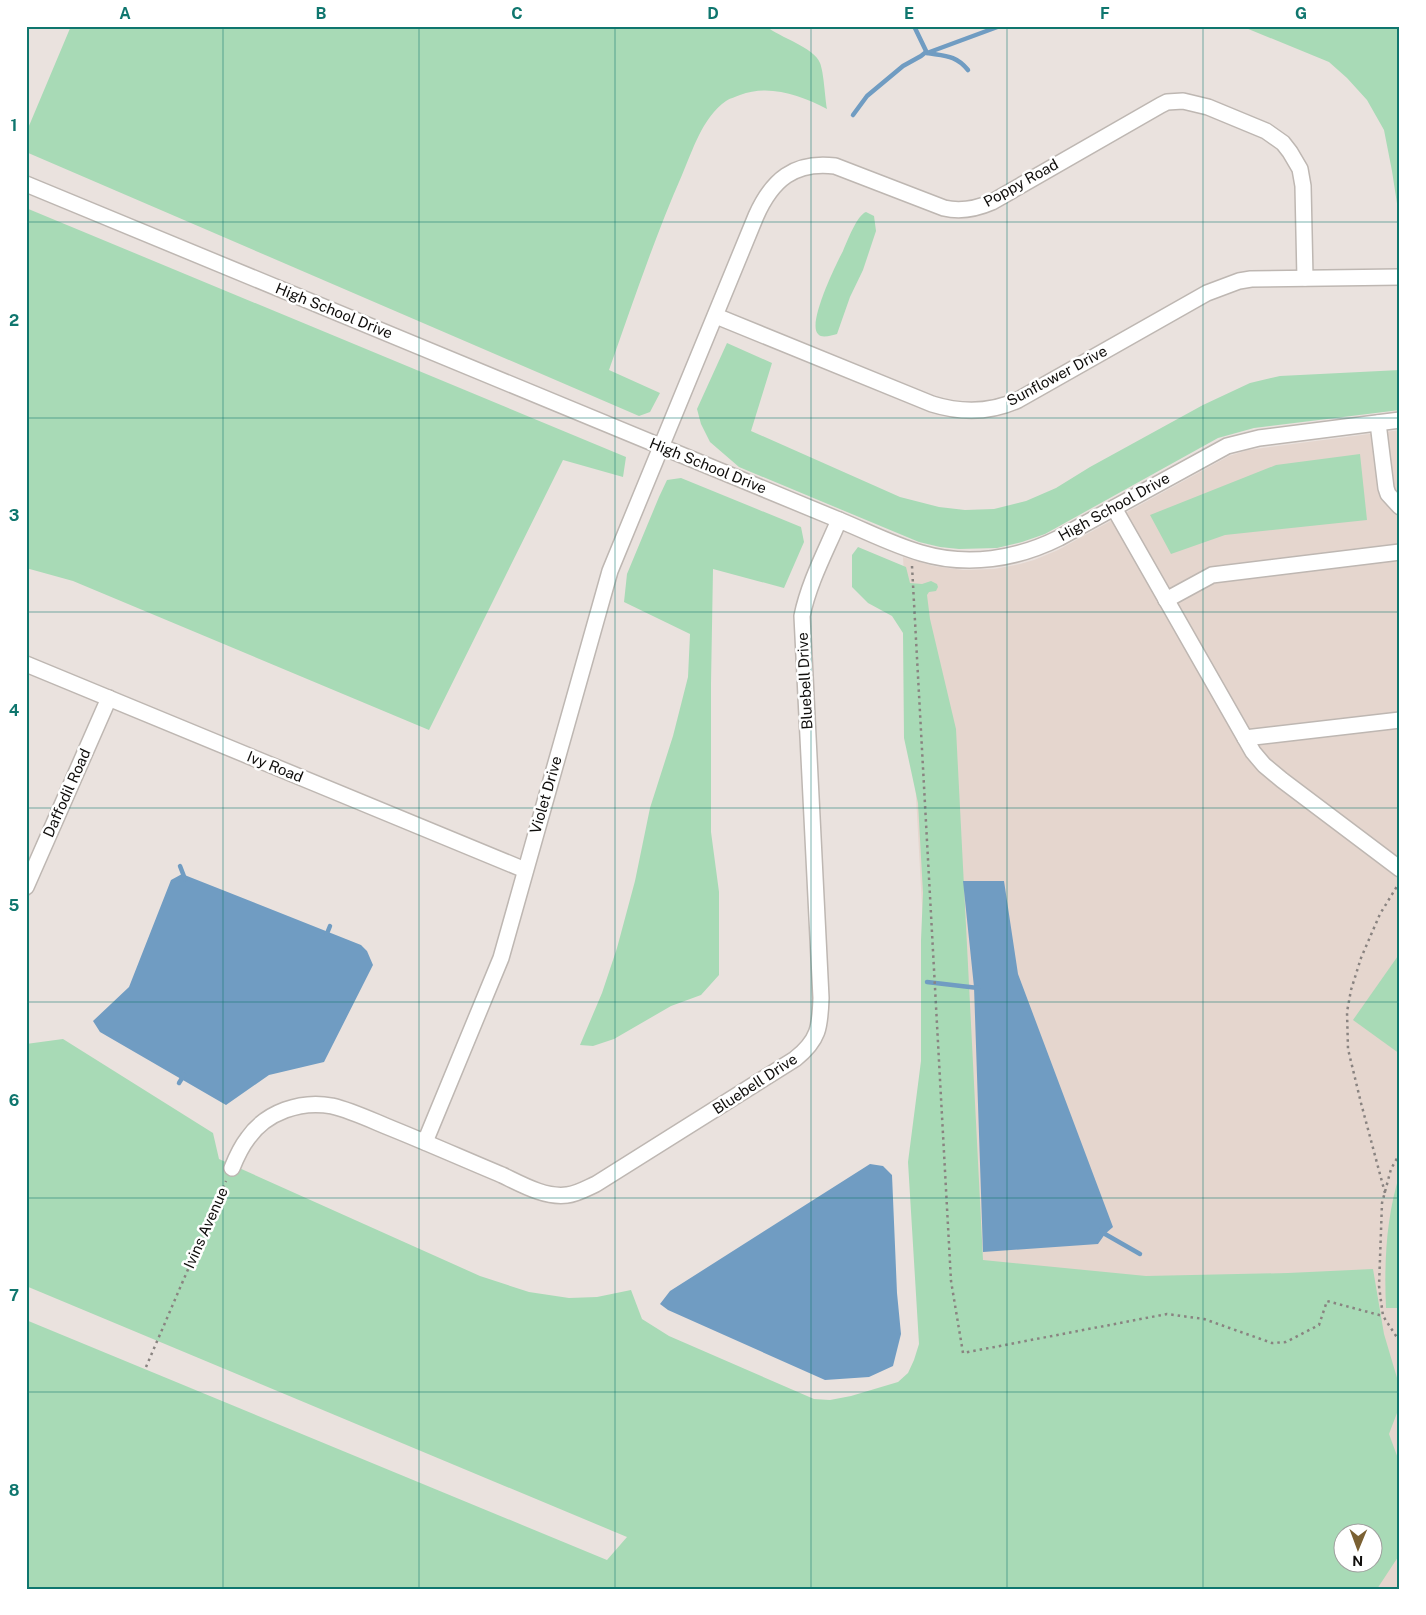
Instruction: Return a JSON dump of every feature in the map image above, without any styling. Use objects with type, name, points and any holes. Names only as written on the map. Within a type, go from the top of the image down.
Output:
[{"type":"street","name":"Poppy Road","points":[[661,447],[763,201],[777,182],[796,170],[820,165],[835,166],[944,208],[952,210],[973,209],[992,202],[1161,105],[1175,101],[1192,103],[1208,107],[1266,131],[1283,143],[1290,152],[1300,169],[1303,186],[1305,278]]},
{"type":"street","name":"High School Drive","points":[[26,184],[839,520],[922,553],[949,558],[976,560],[1012,555],[1038,548],[1227,446],[1259,438],[1400,420]]},
{"type":"street","name":"Sunflower Drive","points":[[716,316],[922,401],[956,410],[979,410],[993,408],[1018,400],[1207,293],[1239,281],[1251,279],[1400,276]]},
{"type":"street","points":[[1378,423],[1386,488],[1388,494],[1400,506]]},
{"type":"street","name":"Violet Drive","points":[[425,1142],[501,958],[610,571],[661,447]]},
{"type":"street","points":[[1114,508],[1245,738],[1264,765],[1400,869]]},
{"type":"street","name":"Bluebell Drive","points":[[290,1108],[314,1104],[332,1106],[425,1142],[532,1189],[552,1194],[568,1195],[596,1184],[796,1059],[808,1048],[815,1037],[820,1023],[821,998],[802,616],[812,583],[839,520]]},
{"type":"street","points":[[1166,600],[1212,575],[1400,552]]},
{"type":"street","name":"Ivy Road","points":[[26,664],[525,870]]},
{"type":"street","name":"Daffodil Road","points":[[26,887],[109,698]]},
{"type":"street","points":[[1245,738],[1400,720]]},
{"type":"street","name":"Ivins Avenue","points":[[232,1168],[248,1136],[274,1115],[290,1108]]},
{"type":"path","points":[[912,566],[951,1281],[963,1353],[1167,1314],[1204,1319],[1272,1343],[1286,1342],[1319,1325],[1327,1301],[1383,1316]]},
{"type":"path","points":[[1385,1193],[1360,1103],[1348,1049],[1347,1012],[1351,990],[1361,958],[1380,914],[1396,885],[1400,882]]},
{"type":"path","points":[[1400,1153],[1391,1170],[1382,1203],[1380,1286],[1383,1316],[1400,1342]]},
{"type":"path","name":"Ivins Avenue","points":[[146,1367],[232,1168]]},
{"type":"shaded area","points":[[1400,430],[1400,1589],[1349,1589],[1365,1572],[1384,1572],[1384,1522],[1348,1522],[947,1366],[903,557],[933,566],[963,570],[994,569],[1034,560],[1058,550],[1229,456],[1248,450]]},
{"type":"green space","points":[[71,26],[766,26],[804,47],[817,57],[822,73],[827,109],[806,99],[784,93],[773,91],[751,92],[726,101],[704,125],[662,223],[609,370],[660,393],[650,412],[639,416],[26,152],[26,133]]},
{"type":"green space","points":[[1241,26],[1400,26],[1400,223],[1384,130],[1367,100],[1329,62]]},
{"type":"green space","points":[[26,208],[626,457],[623,477],[563,460],[429,730],[73,581],[26,568]]},
{"type":"green space","points":[[866,212],[874,216],[876,231],[863,270],[850,297],[837,334],[822,336],[818,334],[816,328],[819,307],[853,229],[859,218]]},
{"type":"green space","points":[[727,343],[772,363],[751,431],[900,497],[939,507],[965,510],[994,509],[1026,501],[1056,488],[1090,467],[1203,405],[1250,383],[1280,376],[1400,370],[1400,410],[1254,428],[1218,438],[1045,534],[997,548],[959,549],[919,542],[739,467],[710,442],[701,424],[697,409]]},
{"type":"green space","points":[[1360,454],[1367,520],[1225,535],[1171,554],[1150,515],[1276,465]]},
{"type":"green space","points":[[681,478],[801,527],[804,542],[784,588],[713,569],[711,832],[719,892],[719,975],[701,995],[671,1006],[614,1039],[593,1046],[580,1045],[602,993],[617,948],[635,881],[650,808],[673,736],[688,677],[690,634],[624,602],[627,574],[659,497],[667,480]]},
{"type":"green space","points":[[858,547],[906,567],[910,583],[922,584],[931,581],[937,584],[938,587],[936,591],[929,592],[927,595],[930,619],[956,729],[983,1260],[1146,1276],[1373,1269],[1384,1334],[1400,1388],[1400,1405],[1389,1434],[1400,1464],[1400,1554],[1377,1589],[26,1589],[26,1320],[607,1560],[627,1537],[26,1286],[26,1044],[63,1039],[213,1133],[219,1159],[480,1276],[529,1292],[569,1298],[597,1297],[631,1290],[642,1319],[669,1336],[814,1399],[830,1400],[851,1396],[898,1382],[908,1373],[919,1344],[908,1162],[921,1061],[923,893],[918,803],[904,738],[903,633],[892,616],[868,603],[852,587],[852,555]]},
{"type":"green space","points":[[1400,953],[1400,1054],[1353,1020]]},
{"type":"green space","points":[[1400,1173],[1400,1308],[1386,1308],[1387,1240],[1395,1190]]},
{"type":"water","points":[[182,874],[361,945],[367,951],[373,965],[324,1062],[269,1075],[226,1105],[100,1032],[93,1021],[129,987],[171,880]]},
{"type":"water","points":[[963,881],[1004,881],[1018,974],[1113,1227],[1098,1244],[983,1252],[974,987]]},
{"type":"water","points":[[870,1164],[883,1166],[892,1175],[897,1293],[901,1334],[893,1366],[869,1377],[825,1380],[668,1310],[660,1304],[670,1291]]},
{"type":"waterway","points":[[914,26],[927,53],[959,61],[968,70]]},
{"type":"waterway","points":[[927,53],[1000,26]]},
{"type":"waterway","points":[[853,115],[867,96],[903,66],[926,52]]},
{"type":"waterway","points":[[180,866],[185,879]]},
{"type":"waterway","points":[[326,936],[330,926]]},
{"type":"waterway","points":[[927,982],[978,988]]},
{"type":"waterway","points":[[179,1083],[184,1075]]},
{"type":"waterway","points":[[1101,1230],[1140,1254]]}]
